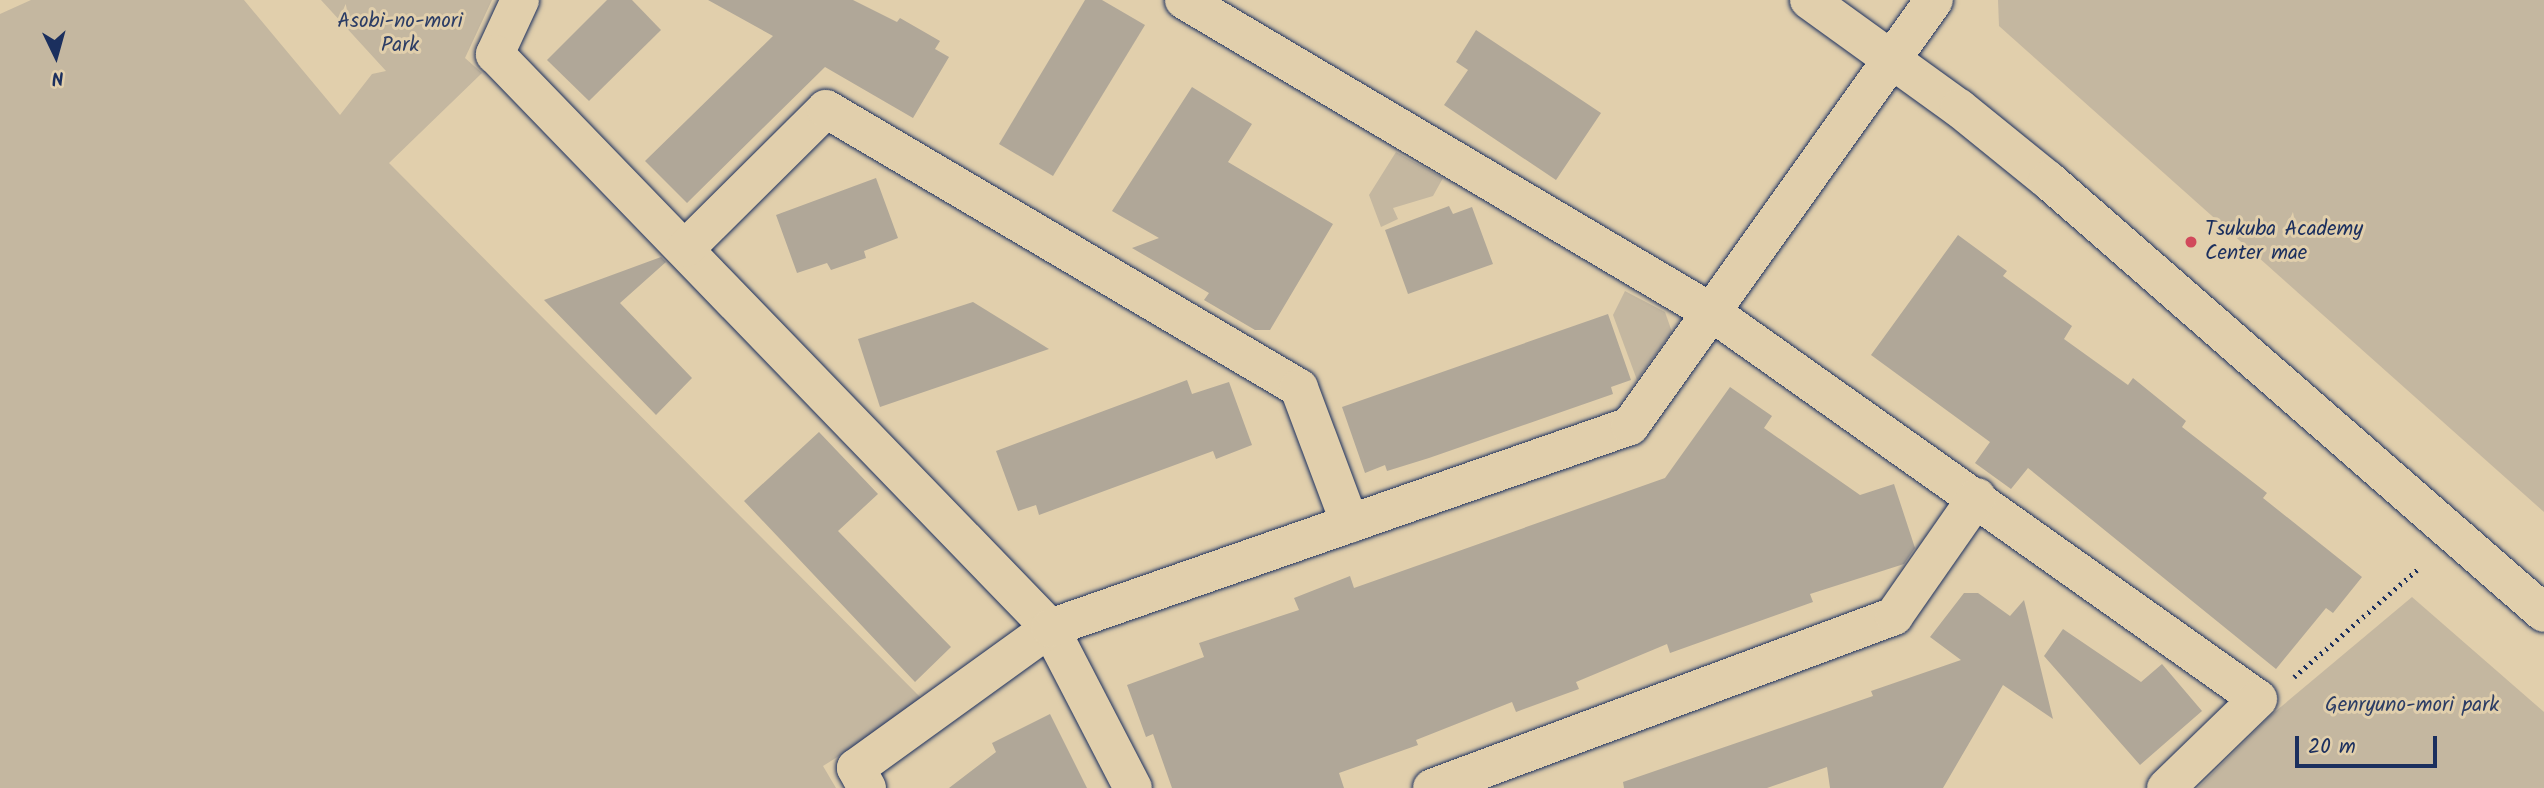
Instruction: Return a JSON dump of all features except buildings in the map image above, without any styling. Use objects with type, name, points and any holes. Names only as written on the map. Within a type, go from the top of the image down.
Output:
[{"type":"street","points":[[520,0],[495,54],[686,248],[1050,628],[1133,788]]},
{"type":"street","points":[[1184,0],[1714,314],[1977,497],[2258,699],[2166,788]]},
{"type":"street","points":[[1809,0],[1978,123],[2162,276],[2544,613]]},
{"type":"street","points":[[867,788],[856,768],[949,698],[1050,628],[1630,426],[1714,314],[1832,138],[1893,60],[1934,0]]},
{"type":"street","points":[[686,248],[826,109],[1299,388],[1350,524]]},
{"type":"street","points":[[1432,788],[1894,616],[1977,497]]},
{"type":"path","points":[[2258,699],[2278,692],[2419,568]]},
{"type":"green space","name":"Asobi-no-mori Park","points":[[31,0],[244,0],[340,115],[372,74],[386,71],[321,0],[492,0],[465,58],[482,73],[389,163],[925,702],[823,766],[836,788],[0,788],[0,14]]},
{"type":"green space","points":[[1998,0],[2544,0],[2544,512],[1999,26]]},
{"type":"green space","points":[[1396,152],[1443,178],[1433,196],[1393,208],[1398,219],[1381,227],[1369,195]]},
{"type":"green space","points":[[1625,291],[1665,312],[1672,332],[1637,380],[1613,315]]},
{"type":"green space","name":"Genryuno-mori park","points":[[2412,597],[2544,712],[2544,788],[2198,788],[2270,716]]},
{"type":"place","name":"Tsukuba Academy Center mae","points":[[2191,242]]}]
